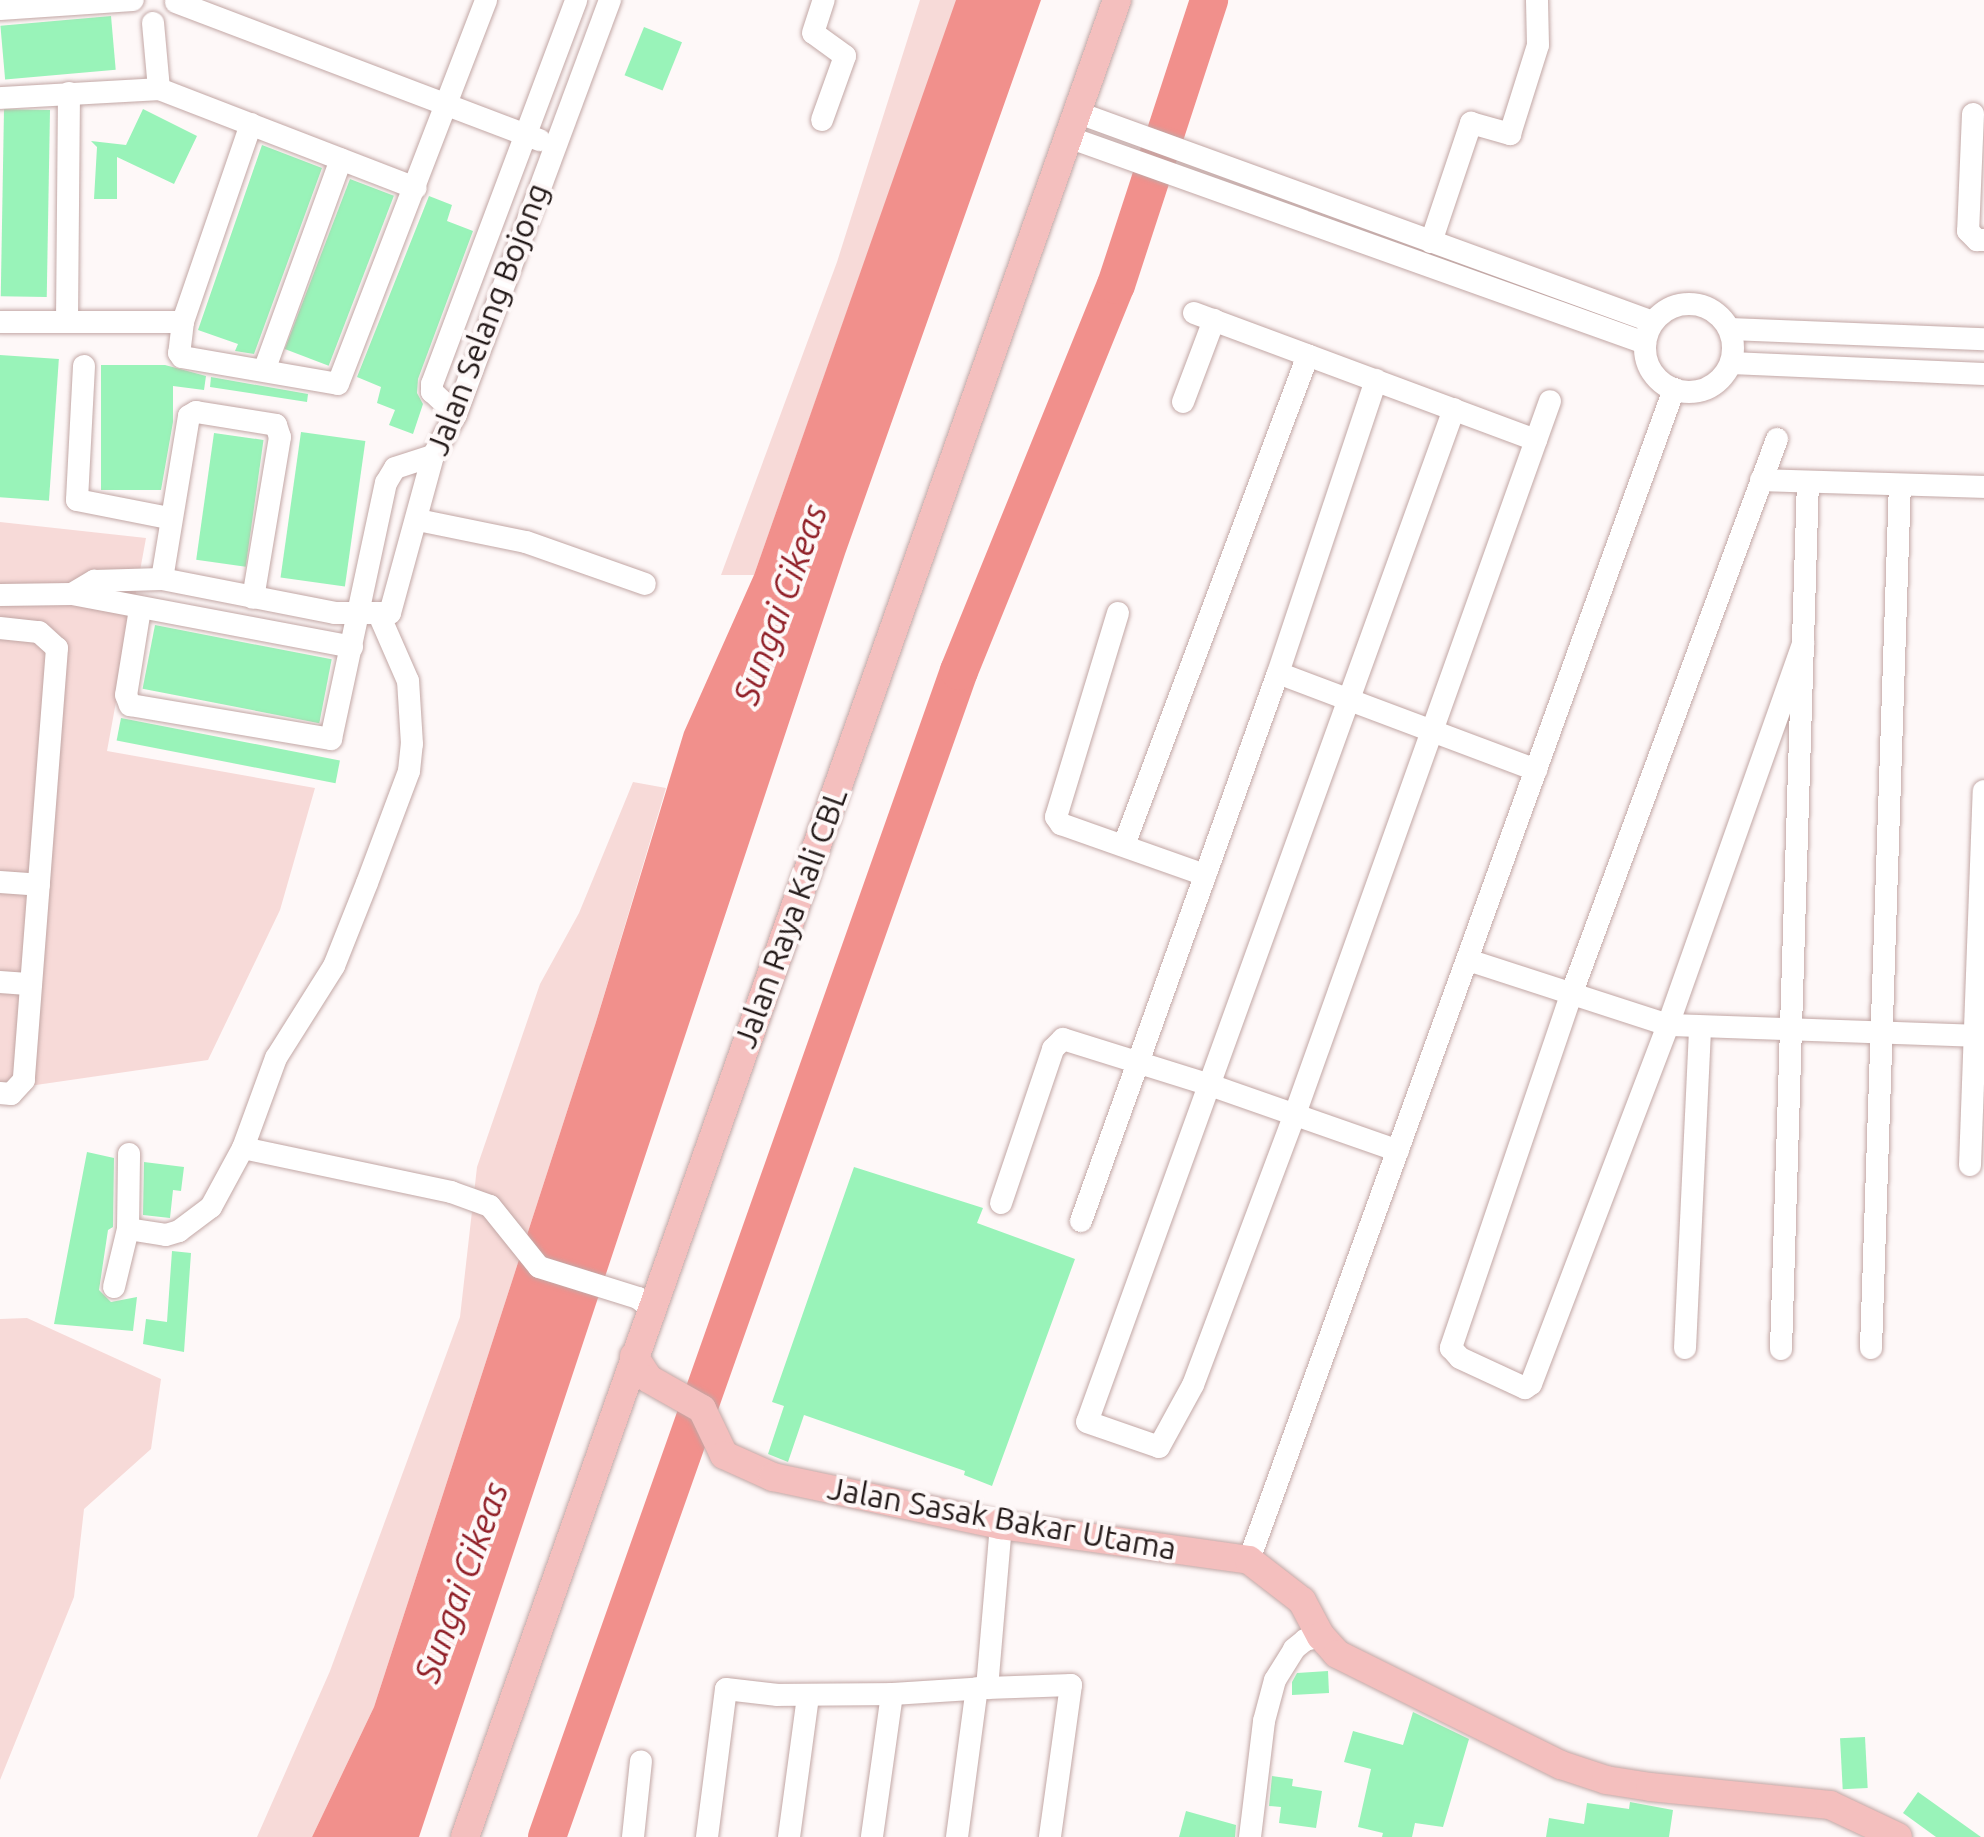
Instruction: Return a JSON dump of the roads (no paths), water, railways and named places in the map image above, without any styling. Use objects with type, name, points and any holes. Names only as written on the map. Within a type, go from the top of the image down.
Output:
[{"type":"main road","name":"Jalan Raya Kali CBL","points":[[464,1837],[634,1356],[645,1303],[1117,0]]},
{"type":"main road","name":"Jalan Sasak Bakar Utama","points":[[634,1356],[649,1379],[702,1408],[724,1455],[773,1477],[1001,1524],[1249,1560],[1302,1601],[1337,1654],[1562,1766],[1606,1780],[1650,1787],[1830,1805],[1898,1837]]},
{"type":"street","points":[[0,9],[133,0],[138,16],[154,23],[169,17],[176,1],[553,144]]},
{"type":"street","points":[[456,414],[432,392],[432,384],[576,0]]},
{"type":"street","name":"Jalan Selang Bojong","points":[[360,628],[393,610],[433,456],[456,414],[553,144],[610,0]]},
{"type":"street","points":[[822,120],[845,56],[813,33],[824,0]]},
{"type":"street","points":[[1431,242],[1471,122],[1510,134],[1538,45],[1538,0]]},
{"type":"street","points":[[251,124],[183,322],[182,357],[265,368],[334,394],[446,106],[477,2]]},
{"type":"street","points":[[154,23],[159,89]]},
{"type":"street","points":[[0,98],[159,89],[416,188]]},
{"type":"street","points":[[67,321],[69,92]]},
{"type":"street","points":[[1973,114],[1978,154],[1968,231],[1984,240]]},
{"type":"street","points":[[1072,125],[1147,140],[1190,155],[1431,242],[1649,332]]},
{"type":"street","points":[[1072,125],[1139,164],[1182,180],[1649,332]]},
{"type":"street","points":[[265,368],[341,159]]},
{"type":"street","points":[[1238,200],[1248,176]]},
{"type":"street","points":[[1694,303],[1715,312],[1730,329],[1730,363],[1708,388],[1674,389],[1649,366],[1649,332],[1671,307],[1694,303]]},
{"type":"street","points":[[1184,402],[1204,316],[1536,440]]},
{"type":"street","points":[[0,322],[183,322]]},
{"type":"street","points":[[1730,329],[1984,339]]},
{"type":"street","points":[[1124,845],[1308,355]]},
{"type":"street","points":[[1730,363],[1984,374]]},
{"type":"street","points":[[84,366],[77,500],[169,518]]},
{"type":"street","points":[[1080,1221],[1278,673],[1376,380]]},
{"type":"street","points":[[1249,1560],[1674,389]]},
{"type":"street","points":[[1454,409],[1088,1422],[1159,1447],[1193,1385],[1295,1114],[1550,400]]},
{"type":"street","points":[[162,579],[169,518],[192,413],[280,428],[253,598]]},
{"type":"street","points":[[1777,438],[1571,995],[1450,1348],[1460,1358],[1525,1388],[1531,1384],[1668,1024],[1803,643]]},
{"type":"street","points":[[131,579],[120,590],[132,607],[126,695],[130,706],[331,739],[360,628],[390,473],[433,456]]},
{"type":"street","points":[[1761,480],[1984,488]]},
{"type":"street","points":[[1781,1349],[1808,482]]},
{"type":"street","points":[[1871,1348],[1900,484]]},
{"type":"street","points":[[418,520],[526,542],[645,584]]},
{"type":"street","points":[[72,594],[94,581],[162,579],[253,598],[360,628],[408,681],[409,771],[334,966],[276,1058],[243,1148],[211,1208],[190,1224],[166,1235],[128,1229]]},
{"type":"street","points":[[0,595],[72,594],[132,607],[360,628]]},
{"type":"street","points":[[1118,613],[1056,814],[1058,823],[1205,875]]},
{"type":"street","points":[[0,628],[38,632],[57,648],[24,1080],[10,1094],[0,1093]]},
{"type":"street","points":[[1278,673],[1536,770]]},
{"type":"street","points":[[1970,1165],[1979,1036],[1984,791]]},
{"type":"street","points":[[0,882],[39,885]]},
{"type":"street","points":[[1468,960],[1668,1024],[1979,1036]]},
{"type":"street","points":[[0,982],[31,984]]},
{"type":"street","points":[[1685,1348],[1700,1028]]},
{"type":"street","points":[[1001,1203],[1056,1043],[1069,1038],[1398,1152]]},
{"type":"street","points":[[243,1148],[450,1192],[490,1206],[539,1267],[645,1303]]},
{"type":"street","points":[[114,1286],[128,1229],[128,1154]]},
{"type":"street","points":[[957,1837],[982,1688],[1001,1524]]},
{"type":"street","points":[[1250,1837],[1264,1721],[1275,1680],[1294,1649],[1317,1628]]},
{"type":"street","points":[[707,1837],[726,1688],[808,1696],[1071,1685],[1050,1837]]},
{"type":"street","points":[[872,1837],[892,1694]]},
{"type":"street","points":[[788,1837],[808,1696]]},
{"type":"street","points":[[633,1837],[641,1761]]},
{"type":"water","name":"Sungai Cikeas","points":[[956,0],[1041,0],[845,554],[419,1837],[312,1837],[374,1707],[596,1022],[684,732],[754,575]]},
{"type":"waterway","points":[[547,1837],[959,671],[1116,285],[1209,0]]}]
